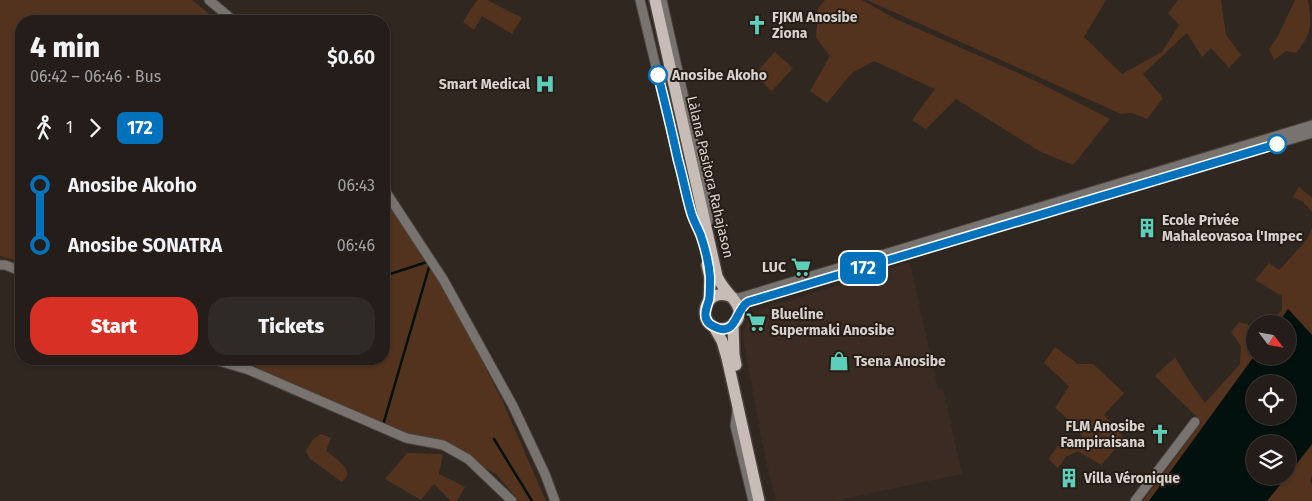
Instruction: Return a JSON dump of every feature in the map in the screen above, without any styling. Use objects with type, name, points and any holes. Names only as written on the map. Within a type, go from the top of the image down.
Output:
[{"type":"main road","name":"Làlana Pasitora Rahajason","points":[[648,0],[705,236],[717,276],[723,287],[732,297]]},
{"type":"main road","name":"Làlana Pasitora Rahajason","points":[[655,0],[705,236],[710,278],[709,300]]},
{"type":"main road","points":[[714,327],[724,329],[736,320],[739,311],[737,303],[732,297],[722,294],[709,300],[705,315],[722,341],[727,358],[759,501]]},
{"type":"main road","points":[[733,324],[734,355],[766,501]]},
{"type":"street","points":[[208,0],[227,15]]},
{"type":"street","points":[[640,0],[691,213],[705,236]]},
{"type":"street","points":[[662,0],[708,209],[705,236]]},
{"type":"street","points":[[732,297],[739,298],[1312,125]]},
{"type":"street","points":[[739,311],[748,302],[1312,133]]},
{"type":"street","points":[[390,198],[443,279],[513,406],[545,474],[555,501]]},
{"type":"street","points":[[0,265],[15,269]]},
{"type":"street","points":[[232,365],[249,370],[406,438],[443,446],[468,459],[512,501]]},
{"type":"street","points":[[737,407],[735,426],[753,501]]},
{"type":"street","points":[[1135,501],[1195,422]]},
{"type":"shaded area","points":[[0,0],[192,0],[211,15],[15,15],[15,260],[0,256]]},
{"type":"shaded area","points":[[477,0],[487,0],[522,18],[512,34],[482,16],[474,30],[463,22]]},
{"type":"shaded area","points":[[825,0],[862,0],[896,19],[1036,81],[1110,119],[1073,165],[1039,151],[956,99],[926,129],[912,120],[935,89],[874,61],[852,73],[827,103],[810,91],[830,56],[816,38],[818,8]]},
{"type":"shaded area","points":[[867,0],[1106,0],[1084,37],[1122,74],[1162,52],[1179,25],[1168,13],[1178,0],[1221,0],[1226,35],[1241,55],[1229,68],[1211,48],[1202,57],[1187,33],[1143,74],[1163,98],[1147,119],[1132,113],[1121,114]]},
{"type":"shaded area","points":[[1295,0],[1308,0],[1310,29],[1296,53],[1286,51],[1274,60],[1269,49],[1278,36]]},
{"type":"shaded area","points":[[775,52],[793,68],[772,91],[754,75]]},
{"type":"shaded area","points":[[1299,187],[1312,198],[1312,212],[1303,202],[1293,197]]},
{"type":"shaded area","points":[[390,203],[431,261],[502,400],[546,501],[519,501],[496,474],[437,443],[358,420],[253,365],[390,365]]},
{"type":"shaded area","points":[[1312,229],[1312,335],[1296,318],[1296,315],[1288,309],[1284,315],[1277,315],[1282,310],[1282,296],[1255,280],[1269,263],[1279,270],[1305,242]]},
{"type":"shaded area","name":"Tsena Anosibe","points":[[910,262],[938,389],[943,388],[962,474],[834,501],[776,501],[765,457],[742,334],[748,317],[756,311]]},
{"type":"shaded area","points":[[1288,309],[1294,315],[1284,315]]},
{"type":"shaded area","points":[[1296,318],[1312,335],[1312,444],[1296,465],[1296,435],[1246,435],[1246,485],[1280,485],[1267,501],[1149,501],[1248,365],[1296,365]]},
{"type":"shaded area","points":[[1239,322],[1246,324],[1246,365],[1248,365],[1149,501],[1143,501],[1202,422],[1155,376],[1175,357],[1205,403],[1240,364],[1241,346],[1231,332]]},
{"type":"shaded area","points":[[1055,347],[1078,364],[1093,364],[1124,393],[1104,415],[1116,427],[1124,439],[1101,465],[1078,451],[1066,457],[1058,468],[1049,459],[1058,445],[1071,450],[1082,436],[1074,424],[1055,408],[1069,386],[1044,363]]},
{"type":"shaded area","points":[[321,434],[331,438],[326,451],[346,468],[347,475],[342,482],[310,459],[306,451],[313,439]]},
{"type":"shaded area","points":[[1312,444],[1312,475],[1310,481],[1312,485],[1312,501],[1267,501],[1280,485],[1296,485],[1296,464]]},
{"type":"shaded area","points":[[407,453],[443,454],[439,474],[465,487],[457,501],[451,501],[434,484],[421,500],[385,479]]},
{"type":"waterway","points":[[390,274],[430,261]]},
{"type":"waterway","points":[[383,425],[430,264]]},
{"type":"waterway","points":[[494,439],[532,501]]},
{"type":"bus line","name":"172","points":[[658,75],[691,213],[701,237],[710,278],[709,300],[706,305],[705,315],[710,324],[719,329],[724,329],[733,324],[739,311],[748,302],[1277,144]]},
{"type":"place","name":"FJKM Anosibe Ziona","points":[[757,25]]},
{"type":"place","name":"Anosibe Akoho","points":[[658,75]]},
{"type":"place","name":"Smart Medical","points":[[545,84]]},
{"type":"place","name":"Ecole Privée Mahaleovasoa l'Impec","points":[[1147,228]]},
{"type":"place","name":"LUC","points":[[801,267]]},
{"type":"place","name":"Blueline Supermaki Anosibe","points":[[756,322]]},
{"type":"place","name":"Tsena Anosibe","points":[[839,361]]},
{"type":"place","name":"FLM Anosibe Fampiraisana","points":[[1160,434]]},
{"type":"place","name":"Villa Véronique","points":[[1069,478]]}]
